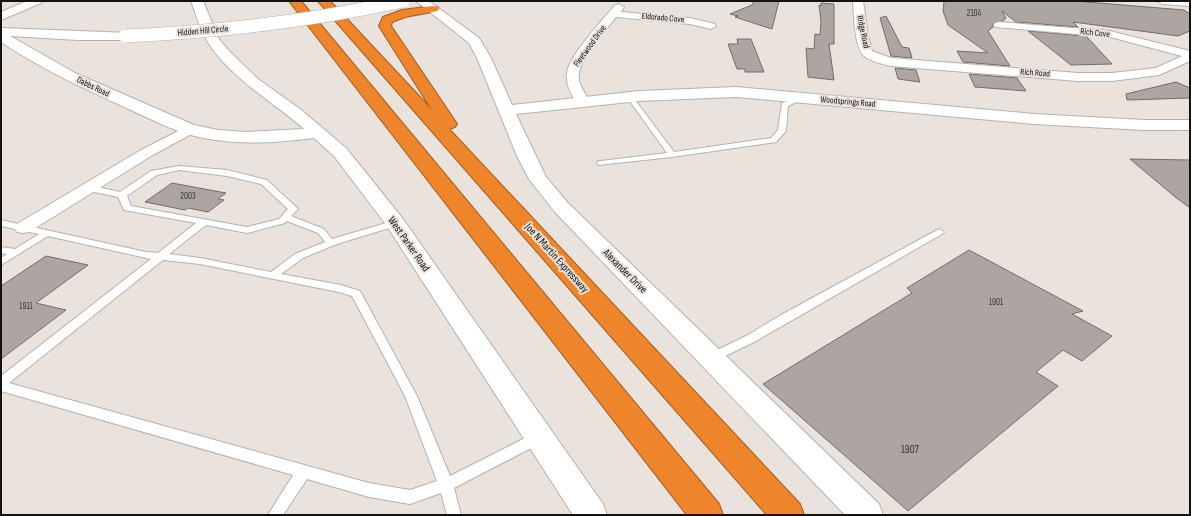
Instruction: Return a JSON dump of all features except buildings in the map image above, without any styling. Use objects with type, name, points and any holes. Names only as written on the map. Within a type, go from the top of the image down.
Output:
[{"type":"highway","name":"Joe N Martin Expressway","points":[[324,1],[788,515]]},
{"type":"highway","points":[[290,3],[319,32],[707,515]]},
{"type":"highway","points":[[427,5],[387,20],[385,26],[421,79],[481,176]]},
{"type":"street","points":[[4,15],[37,1]]},
{"type":"street","name":"West Parker Road","points":[[197,1],[213,40],[224,54],[253,82],[294,112],[340,152],[396,223],[591,515]]},
{"type":"street","name":"Hidden Hill Circle","points":[[5,34],[125,36],[178,33],[286,23],[364,10],[403,1]]},
{"type":"street","name":"Ridge Road","points":[[858,1],[860,28],[867,51],[877,58]]},
{"type":"street","points":[[1162,1],[1190,3]]},
{"type":"street","name":"Alexander Drive","points":[[427,5],[474,41],[484,58],[526,156],[535,173],[560,206],[867,515]]},
{"type":"street","name":"Eldorado Cove","points":[[616,11],[690,21],[711,26]]},
{"type":"street","name":"Fleetwood Drive","points":[[583,102],[573,82],[573,68],[576,61],[616,11]]},
{"type":"street","name":"Rich Cove","points":[[999,25],[1110,34],[1190,56]]},
{"type":"street","points":[[1,28],[5,34]]},
{"type":"street","name":"Dabbs Road","points":[[5,34],[24,52],[71,77],[115,98],[190,129],[203,133],[240,137],[283,137],[317,133]]},
{"type":"street","name":"Rich Road","points":[[877,58],[898,63],[1078,77],[1112,77],[1159,71],[1190,56]]},
{"type":"street","name":"Woodsprings Road","points":[[506,110],[630,97],[703,92],[736,92],[781,100],[804,98],[1034,119],[1144,125],[1190,125]]},
{"type":"street","points":[[23,228],[146,153],[190,129]]},
{"type":"lane","points":[[630,97],[672,155]]},
{"type":"lane","points":[[601,163],[672,155],[773,140],[782,131],[781,100]]},
{"type":"lane","points":[[88,188],[122,195],[154,173],[179,168],[227,173],[264,182],[293,209],[282,221],[247,230],[127,208],[122,195]]},
{"type":"lane","points":[[286,217],[321,231],[330,243]]},
{"type":"lane","points":[[1,383],[204,222]]},
{"type":"lane","points":[[1,223],[146,255],[200,261],[341,289],[356,294],[411,396],[446,485],[454,515]]},
{"type":"lane","points":[[273,275],[299,256],[330,243],[396,223]]},
{"type":"lane","points":[[711,358],[752,338],[939,232]]},
{"type":"lane","points":[[1,262],[47,233]]},
{"type":"lane","points":[[1,250],[16,252]]},
{"type":"lane","points":[[1,386],[369,490],[410,497],[446,485],[540,437]]},
{"type":"lane","points":[[275,515],[303,472]]}]
